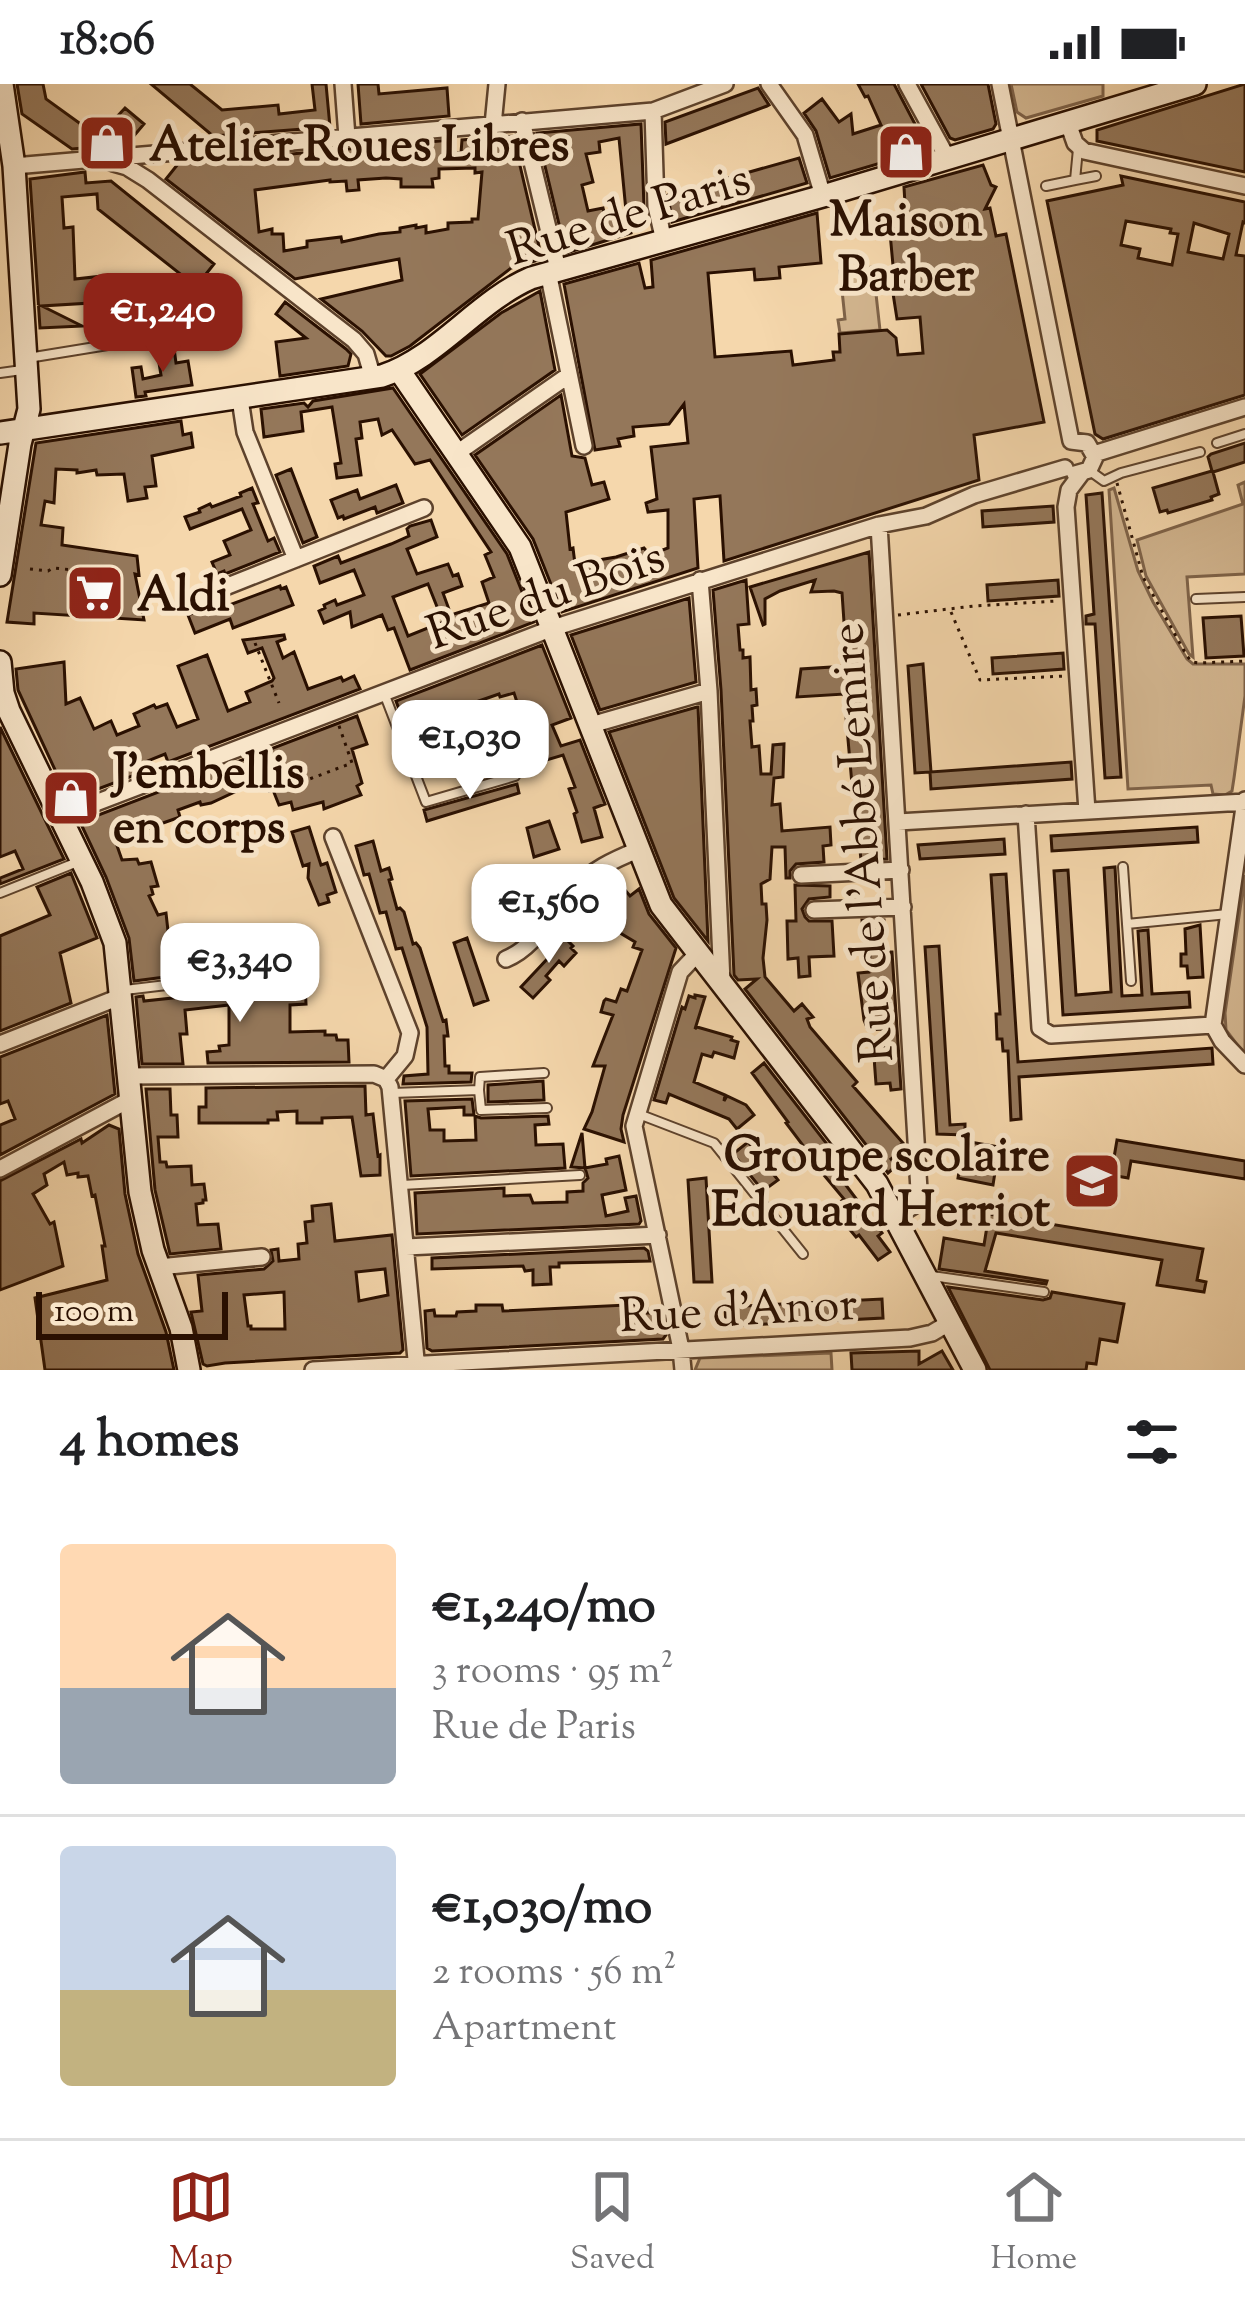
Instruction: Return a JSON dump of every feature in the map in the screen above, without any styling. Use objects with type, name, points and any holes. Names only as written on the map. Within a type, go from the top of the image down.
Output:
[{"type":"main road","points":[[0,575],[29,409],[14,166],[2,84]]},
{"type":"main road","name":"Rue de Paris","points":[[0,433],[373,378],[399,370],[522,282],[1195,84]]},
{"type":"main road","points":[[399,370],[520,547],[661,905],[872,1176],[975,1370]]},
{"type":"main road","points":[[0,449],[16,468]]},
{"type":"main road","points":[[0,662],[7,722],[82,861],[112,934],[140,1192],[189,1370]]},
{"type":"street","points":[[343,84],[347,137]]},
{"type":"street","points":[[496,124],[498,84]]},
{"type":"street","points":[[14,166],[653,111],[724,84]]},
{"type":"street","points":[[769,84],[806,135],[823,196]]},
{"type":"street","points":[[907,84],[949,159]]},
{"type":"street","points":[[1000,84],[1071,441]]},
{"type":"street","points":[[653,111],[656,206],[664,241]]},
{"type":"street","points":[[522,122],[584,446]]},
{"type":"street","points":[[1068,123],[1084,151],[1245,186]]},
{"type":"street","points":[[98,160],[135,171],[354,340],[366,354],[373,378]]},
{"type":"street","points":[[457,453],[569,375]]},
{"type":"street","points":[[240,399],[245,432],[296,559]]},
{"type":"street","name":"Rue du Bois","points":[[59,817],[553,628],[879,525],[926,516],[974,495],[1082,467],[1245,407]]},
{"type":"street","points":[[1071,441],[1085,441],[1082,467],[1066,497],[1087,811]]},
{"type":"street","points":[[1071,441],[1061,453],[1082,467]]},
{"type":"street","points":[[195,599],[424,508]]},
{"type":"street","name":"Rue de l'Abbé Lemire","points":[[879,525],[920,1190],[915,1205],[895,1217]]},
{"type":"street","points":[[700,580],[722,982]]},
{"type":"street","points":[[591,725],[709,691]]},
{"type":"street","points":[[898,822],[1245,801],[1213,1025],[1245,1065]]},
{"type":"street","points":[[1027,814],[1040,1028],[1056,1035],[1213,1025]]},
{"type":"street","points":[[333,837],[410,1033],[405,1056],[388,1086],[417,1367]]},
{"type":"street","points":[[506,959],[529,945],[589,875],[638,850]]},
{"type":"street","points":[[801,875],[901,870]]},
{"type":"street","points":[[814,910],[903,907]]},
{"type":"street","points":[[683,1370],[635,1132],[636,1113],[680,972],[698,952]]},
{"type":"street","points":[[0,1044],[122,993]]},
{"type":"street","points":[[127,1076],[374,1074],[388,1086]]},
{"type":"street","points":[[0,1169],[129,1100]]},
{"type":"street","points":[[406,1247],[658,1235]]},
{"type":"street","points":[[160,1267],[262,1257]]},
{"type":"street","name":"Rue d'Anor","points":[[313,1370],[910,1338],[950,1323]]},
{"type":"lane","points":[[1075,180],[1078,147]]},
{"type":"lane","points":[[1046,186],[1096,176]]},
{"type":"lane","points":[[0,373],[175,334]]},
{"type":"lane","points":[[1217,443],[1245,434]]},
{"type":"lane","name":"Rue du Bois","points":[[1082,467],[1104,481],[1200,452]]},
{"type":"lane","points":[[1196,599],[1245,597]]},
{"type":"lane","points":[[383,691],[426,802],[515,776]]},
{"type":"lane","points":[[0,893],[82,861]]},
{"type":"lane","points":[[1123,867],[1131,981]]},
{"type":"lane","points":[[1127,924],[1230,914]]},
{"type":"lane","points":[[122,993],[225,978]]},
{"type":"lane","points":[[544,1073],[480,1077],[479,1090],[481,1110],[547,1108]]},
{"type":"lane","points":[[388,1086],[479,1090]]},
{"type":"lane","points":[[636,1113],[714,1143],[803,1254]]},
{"type":"lane","points":[[400,1185],[580,1174]]},
{"type":"lane","points":[[925,1275],[1044,1292]]},
{"type":"path","points":[[1115,476],[1143,577],[1187,656],[1200,663],[1245,661]]},
{"type":"path","points":[[30,569],[117,574]]},
{"type":"path","points":[[885,617],[1073,600]]},
{"type":"path","points":[[950,609],[980,680],[1078,675]]},
{"type":"path","points":[[255,643],[278,703]]},
{"type":"path","points":[[284,785],[352,763],[337,720]]},
{"type":"shaded area","points":[[1011,84],[1103,84],[1103,96],[1026,118],[1017,112]]},
{"type":"shaded area","points":[[873,267],[880,330],[840,333],[838,320],[845,319],[840,271]]},
{"type":"shaded area","points":[[1245,482],[1245,574],[1187,577],[1193,657],[1146,576],[1137,540],[1243,504],[1238,485]]},
{"type":"shaded area","points":[[1114,488],[1138,571],[1187,659],[1193,664],[1245,664],[1234,778],[1232,791],[1225,795],[1213,794],[1211,785],[1128,789],[1109,490]]},
{"type":"shaded area","points":[[1245,875],[1245,1055],[1226,1030],[1225,1013]]},
{"type":"shaded area","points":[[831,1353],[832,1370],[695,1370],[700,1358]]},
{"type":"building","points":[[17,84],[43,84],[46,99],[82,125],[112,122],[125,108],[144,124],[127,144],[72,149],[22,114]]},
{"type":"building","points":[[151,84],[190,84],[222,110],[278,105],[279,114],[315,110],[312,84],[326,84],[330,127],[213,136]]},
{"type":"building","points":[[358,84],[378,84],[379,94],[447,88],[449,116],[361,124]]},
{"type":"building","points":[[858,84],[894,84],[925,150],[830,178],[816,131],[804,113],[822,99],[839,122],[851,114],[853,134],[881,125]]},
{"type":"building","points":[[921,84],[988,84],[996,124],[993,129],[950,138]]},
{"type":"building","points":[[1245,84],[1245,172],[1097,141],[1097,130]]},
{"type":"building","points":[[758,88],[769,105],[666,144],[665,122]]},
{"type":"building","points":[[641,124],[644,207],[626,211],[619,138],[599,142],[600,152],[586,154],[593,182],[582,185],[588,211],[603,208],[605,216],[626,212],[631,233],[566,253],[537,133]]},
{"type":"building","points":[[513,136],[542,259],[511,268],[391,356],[321,299],[402,280],[399,259],[295,279],[166,179],[178,164],[451,140],[452,153],[461,153],[462,140]],"holes":[[[475,168],[475,173],[482,172],[478,219],[448,223],[448,229],[426,233],[426,226],[416,225],[342,242],[341,237],[307,241],[307,247],[284,251],[283,234],[272,234],[272,229],[259,232],[255,190],[330,180],[346,181],[347,191],[359,190],[358,180],[386,178],[401,179],[401,187],[433,187],[439,169]]]},
{"type":"building","points":[[799,158],[807,183],[672,222],[668,195]]},
{"type":"building","points":[[983,165],[996,187],[985,209],[990,208],[996,236],[1006,234],[1044,422],[974,435],[979,480],[724,561],[720,496],[694,499],[698,568],[562,612],[533,539],[475,455],[561,395],[572,456],[585,458],[592,485],[604,482],[609,499],[566,512],[575,564],[644,548],[650,555],[668,548],[668,510],[648,512],[646,503],[657,499],[651,447],[688,443],[684,404],[669,424],[633,427],[634,436],[618,439],[620,446],[595,450],[564,284],[639,263],[645,288],[653,287],[651,260],[817,213],[821,263],[779,267],[780,278],[755,280],[754,269],[708,273],[715,357],[791,351],[793,365],[834,360],[833,352],[840,352],[839,334],[887,330],[896,338],[898,355],[923,353],[920,317],[897,319],[889,222],[906,221],[904,187]]},
{"type":"building","points":[[85,172],[86,183],[111,181],[214,264],[206,274],[213,279],[203,292],[98,209],[97,194],[62,197],[64,228],[73,227],[75,279],[103,276],[107,302],[42,306],[82,326],[40,328],[30,179]]},
{"type":"building","points":[[1121,176],[1245,202],[1236,255],[1245,256],[1245,395],[1103,439],[1095,434],[1047,201],[1123,185]],"holes":[[[1126,221],[1178,234],[1172,265],[1138,258],[1140,249],[1121,245]],[[1194,223],[1229,234],[1223,259],[1188,252]]]},
{"type":"building","points":[[540,291],[555,370],[462,435],[420,374],[501,313]]},
{"type":"building","points":[[285,302],[351,354],[348,366],[280,376],[276,342],[306,338],[276,314]]},
{"type":"building","points":[[174,348],[176,363],[188,361],[192,385],[136,397],[132,368],[141,367],[143,379],[161,375],[157,351]]},
{"type":"building","points":[[393,388],[507,554],[534,622],[410,670],[394,628],[388,630],[382,615],[352,627],[350,612],[324,623],[319,611],[324,605],[364,595],[354,570],[320,583],[314,566],[338,556],[341,563],[391,544],[409,536],[410,526],[431,520],[437,537],[407,549],[417,574],[448,564],[453,576],[458,574],[462,586],[443,593],[451,615],[489,603],[482,582],[494,577],[485,555],[491,552],[430,460],[415,464],[392,430],[382,435],[378,419],[360,422],[362,438],[356,439],[361,475],[337,478],[335,464],[341,463],[332,407],[301,412],[303,431],[264,437],[261,409],[304,403],[308,407],[313,401]],"holes":[[[428,584],[443,622],[408,636],[393,597]]]},
{"type":"building","points":[[181,421],[183,435],[191,433],[193,447],[152,456],[156,486],[145,487],[147,498],[128,501],[124,474],[56,469],[54,503],[45,501],[41,525],[63,528],[62,545],[137,556],[139,575],[135,574],[144,620],[34,613],[34,624],[7,622],[36,443]]},
{"type":"building","points":[[1245,443],[1245,462],[1213,472],[1219,494],[1212,500],[1160,512],[1153,488],[1212,471],[1211,454]]},
{"type":"building","points":[[291,469],[317,537],[303,543],[276,475]]},
{"type":"building","points":[[396,485],[403,503],[377,513],[375,507],[338,518],[331,500],[357,490],[360,499]]},
{"type":"building","points":[[252,488],[258,503],[253,504],[268,541],[274,538],[280,552],[217,574],[212,562],[230,555],[224,541],[251,530],[242,509],[190,529],[185,517]]},
{"type":"building","points":[[1102,493],[1121,777],[1105,778],[1095,624],[1086,624],[1086,616],[1094,614],[1086,495]]},
{"type":"building","points":[[1053,506],[1054,522],[983,527],[982,511]]},
{"type":"building","points":[[869,552],[887,859],[861,860],[844,694],[797,697],[801,669],[847,666],[842,593],[811,592],[815,580],[780,591],[765,599],[763,625],[750,587]]},
{"type":"building","points":[[746,580],[749,624],[738,625],[743,658],[750,657],[751,690],[756,689],[757,705],[752,706],[750,721],[752,747],[759,746],[761,774],[771,774],[773,745],[784,744],[783,777],[774,778],[772,805],[780,804],[782,831],[830,827],[831,845],[823,846],[824,862],[796,864],[790,878],[786,878],[785,847],[772,847],[770,879],[761,884],[767,920],[765,977],[794,1011],[802,1004],[813,1017],[807,1019],[810,1027],[903,1143],[891,1159],[896,1166],[888,1173],[745,989],[757,979],[738,980],[734,975],[713,590]]},
{"type":"building","points":[[1058,580],[1059,596],[988,601],[987,585]]},
{"type":"building","points":[[286,587],[293,605],[233,628],[230,619],[195,633],[188,615],[192,611],[214,605],[216,610]]},
{"type":"building","points":[[689,598],[696,682],[600,710],[571,635]]},
{"type":"building","points":[[1241,616],[1244,656],[1206,658],[1203,618]]},
{"type":"building","points":[[284,635],[277,642],[283,658],[294,652],[308,689],[354,676],[360,689],[168,762],[165,754],[140,764],[143,772],[69,800],[18,690],[16,669],[64,662],[66,704],[80,698],[94,729],[111,721],[117,735],[139,726],[134,714],[167,704],[177,727],[198,719],[178,666],[207,655],[228,711],[250,702],[246,692],[274,678],[262,648],[248,653],[243,640]]},
{"type":"building","points":[[542,645],[571,718],[552,725],[561,746],[580,740],[605,804],[594,808],[602,837],[582,842],[569,789],[575,787],[563,755],[523,767],[514,735],[506,737],[503,727],[523,720],[514,693],[476,702],[420,732],[416,724],[406,728],[396,701]]},
{"type":"building","points":[[1063,653],[1064,669],[993,674],[992,658]]},
{"type":"building","points":[[923,664],[931,772],[1071,762],[1072,779],[931,789],[930,772],[915,773],[908,666]]},
{"type":"building","points":[[698,707],[708,941],[674,898],[609,732]]},
{"type":"building","points":[[357,716],[367,744],[352,749],[361,795],[324,809],[323,802],[293,810],[291,802],[279,805],[264,782],[254,783],[211,803],[178,810],[180,817],[115,840],[122,860],[151,862],[158,886],[151,887],[149,896],[158,915],[166,913],[168,931],[191,928],[193,945],[211,943],[213,960],[202,959],[204,972],[134,981],[129,938],[80,822]]},
{"type":"building","points":[[0,727],[64,859],[0,884],[0,878],[23,869],[15,851],[0,857]]},
{"type":"building","points":[[517,784],[519,793],[427,821],[424,810]]},
{"type":"building","points":[[549,821],[559,849],[534,857],[527,828]]},
{"type":"building","points":[[309,827],[336,892],[327,895],[329,902],[319,905],[308,878],[309,864],[303,866],[292,832]]},
{"type":"building","points":[[1197,827],[1198,842],[1052,851],[1051,836]]},
{"type":"building","points":[[1004,839],[1005,854],[920,859],[918,845]]},
{"type":"building","points":[[373,841],[381,871],[389,868],[397,909],[404,912],[413,944],[420,948],[446,1020],[445,1066],[449,1073],[472,1073],[471,1082],[403,1084],[404,1076],[428,1074],[427,1027],[402,948],[396,949],[386,912],[380,913],[369,874],[364,875],[356,846]]},
{"type":"building","points":[[1115,867],[1122,996],[1142,995],[1138,931],[1148,930],[1152,994],[1189,992],[1190,1007],[1063,1015],[1054,871],[1068,870],[1076,995],[1111,992],[1104,868]]},
{"type":"building","points":[[71,873],[97,938],[60,953],[71,1003],[0,1031],[0,936],[50,915],[37,887]]},
{"type":"building","points":[[1006,874],[1018,1062],[1212,1048],[1213,1064],[1019,1077],[1021,1119],[1011,1120],[1008,1051],[1003,1051],[1002,1039],[997,1039],[996,1014],[1000,1014],[991,875]]},
{"type":"building","points":[[614,877],[630,896],[639,889],[649,914],[676,948],[623,1115],[624,1142],[584,1129],[605,1066],[593,1066],[613,1015],[601,1012],[604,1001],[616,1002],[621,989],[627,991],[642,950],[610,927],[602,937],[586,923],[581,928],[571,917]]},
{"type":"building","points":[[795,885],[830,886],[830,897],[809,899],[802,909],[809,921],[832,921],[834,956],[809,957],[810,976],[799,977],[798,958],[788,959],[787,921],[796,921]]},
{"type":"building","points":[[862,920],[884,920],[886,952],[892,952],[901,1089],[891,1090],[890,1083],[876,1084],[874,1057],[885,1056],[883,1029],[868,1030],[864,1020],[858,973],[869,972],[870,953]]},
{"type":"building","points":[[1200,925],[1203,977],[1188,978],[1187,966],[1181,966],[1181,954],[1186,954],[1185,929]]},
{"type":"building","points":[[562,935],[576,953],[564,966],[559,961],[533,998],[521,987]]},
{"type":"building","points":[[467,938],[488,1000],[474,1005],[454,943]]},
{"type":"building","points":[[939,946],[950,1125],[965,1124],[965,1135],[937,1134],[925,947]]},
{"type":"building","points":[[288,966],[289,983],[305,984],[306,1004],[290,1005],[290,1032],[325,1031],[337,1040],[348,1040],[349,1062],[208,1063],[207,1052],[229,1045],[229,1005],[185,1010],[187,1034],[180,1034],[183,1064],[142,1064],[136,997],[143,996],[144,1001],[248,990],[246,971]]},
{"type":"building","points":[[695,995],[705,997],[695,1029],[738,1042],[734,1058],[702,1054],[694,1082],[725,1095],[724,1101],[727,1096],[746,1105],[754,1115],[737,1129],[729,1119],[669,1094],[666,1103],[654,1100],[682,1007]]},
{"type":"building","points":[[107,1015],[115,1094],[0,1155],[0,1125],[15,1119],[8,1101],[0,1104],[0,1057]]},
{"type":"building","points":[[764,1063],[844,1166],[851,1180],[845,1184],[882,1233],[878,1236],[890,1252],[878,1260],[846,1225],[853,1220],[839,1203],[844,1199],[803,1150],[752,1073]]},
{"type":"building","points":[[543,1081],[544,1100],[488,1102],[488,1085]]},
{"type":"building","points":[[365,1086],[366,1115],[373,1114],[380,1175],[361,1176],[352,1117],[297,1123],[297,1111],[277,1112],[278,1120],[268,1123],[199,1123],[199,1107],[206,1107],[206,1088]]},
{"type":"building","points":[[146,1089],[170,1089],[178,1137],[158,1137],[160,1162],[167,1167],[191,1166],[192,1185],[204,1184],[206,1200],[196,1204],[198,1225],[218,1224],[221,1249],[170,1254],[155,1190]]},
{"type":"building","points":[[472,1099],[474,1115],[464,1115],[464,1107],[428,1109],[430,1130],[444,1130],[444,1141],[476,1140],[475,1116],[548,1116],[549,1124],[535,1125],[536,1145],[563,1144],[565,1168],[411,1176],[405,1101]]},
{"type":"building","points":[[109,1125],[119,1129],[125,1194],[138,1254],[166,1332],[174,1370],[45,1370],[35,1298],[107,1280],[95,1195],[88,1176],[67,1175],[64,1162],[44,1174],[47,1185],[33,1194],[50,1224],[54,1222],[63,1266],[0,1290],[0,1181],[81,1139],[82,1143]]},
{"type":"building","points":[[582,1133],[585,1168],[571,1167]]},
{"type":"building","points":[[1117,1140],[1245,1161],[1245,1179],[1131,1161],[1128,1178],[1111,1175]]},
{"type":"building","points":[[964,1141],[999,1147],[993,1185],[958,1178]]},
{"type":"building","points":[[748,1142],[778,1180],[763,1191],[733,1154]]},
{"type":"building","points":[[619,1156],[626,1190],[602,1195],[606,1216],[628,1211],[625,1198],[636,1196],[639,1224],[417,1234],[415,1193],[504,1188],[504,1196],[530,1195],[533,1203],[567,1202],[567,1192],[583,1191],[588,1178],[585,1168]]},
{"type":"building","points":[[706,1178],[712,1282],[694,1282],[688,1180]]},
{"type":"building","points":[[331,1204],[335,1241],[392,1235],[403,1350],[203,1364],[191,1312],[202,1311],[198,1275],[264,1269],[273,1261],[271,1250],[278,1249],[279,1261],[299,1259],[298,1244],[307,1243],[305,1222],[313,1221],[312,1206]],"holes":[[[385,1269],[388,1295],[359,1301],[356,1272]],[[284,1292],[285,1329],[251,1329],[244,1295]]]},
{"type":"building","points":[[989,1214],[1203,1249],[1197,1280],[1206,1282],[1204,1292],[1157,1285],[1162,1260],[996,1233],[985,1271],[1046,1284],[939,1269],[944,1238],[984,1245]]},
{"type":"building","points":[[644,1248],[650,1261],[559,1263],[559,1267],[550,1267],[551,1284],[533,1285],[533,1270],[525,1271],[523,1266],[432,1269],[432,1258]]},
{"type":"building","points":[[948,1287],[1043,1300],[1052,1292],[1124,1304],[1117,1342],[1100,1339],[1096,1364],[1087,1363],[1086,1370],[990,1370]]},
{"type":"building","points":[[882,1299],[883,1318],[726,1326],[725,1307]]},
{"type":"building","points":[[647,1304],[647,1313],[661,1313],[663,1339],[427,1348],[425,1311],[456,1316],[457,1312],[476,1311],[476,1305],[502,1305],[503,1311]]},
{"type":"building","points":[[919,1351],[919,1364],[942,1351],[953,1370],[852,1370],[851,1353]]},
{"type":"place","name":"Atelier Roues Libres","points":[[107,143]]},
{"type":"place","name":"Maison Barber","points":[[906,152]]},
{"type":"place","name":"Aldi","points":[[95,593]]},
{"type":"place","name":"J’embellis en corps","points":[[71,798]]},
{"type":"place","name":"Groupe scolaire Edouard Herriot","points":[[1092,1181]]}]
